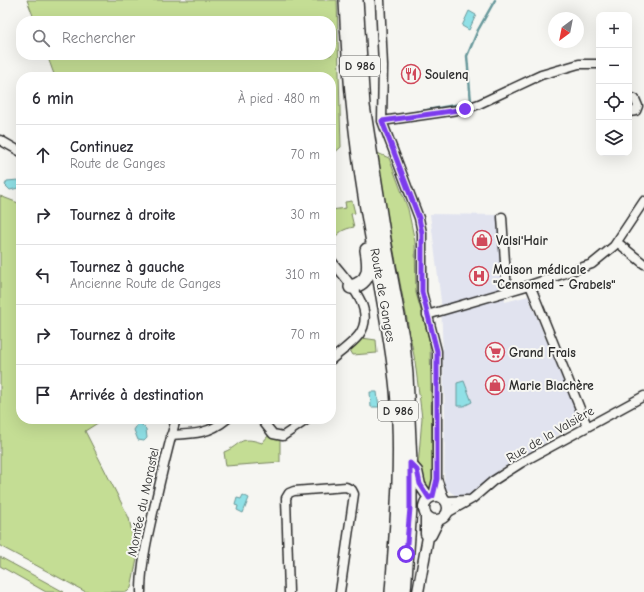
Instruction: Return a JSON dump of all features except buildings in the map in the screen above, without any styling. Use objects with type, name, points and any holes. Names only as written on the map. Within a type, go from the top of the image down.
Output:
[{"type":"main road","name":"Route de Ganges","points":[[346,0],[350,89],[371,232],[392,347],[397,390],[400,484],[392,592]]},
{"type":"main road","name":"Route de Ganges","points":[[356,0],[363,106],[385,246],[403,343],[410,463],[410,508],[404,592]]},
{"type":"main road","points":[[351,288],[362,284],[368,273],[370,265],[366,241],[371,232]]},
{"type":"street","points":[[380,0],[383,66],[382,121],[419,218],[422,233],[422,292],[437,351],[437,479],[431,497],[424,504],[426,515],[426,534],[428,537],[418,592]]},
{"type":"street","points":[[382,121],[465,109],[541,75],[579,64],[596,64]]},
{"type":"street","points":[[632,112],[637,108],[640,99]]},
{"type":"street","points":[[0,140],[16,149]]},
{"type":"street","points":[[427,315],[530,286],[592,264],[617,242],[644,201]]},
{"type":"street","points":[[502,217],[507,292]]},
{"type":"street","points":[[617,242],[644,264]]},
{"type":"street","points":[[336,267],[351,288],[361,297],[364,325],[354,340],[336,356]]},
{"type":"street","points":[[530,286],[587,426]]},
{"type":"street","name":"Rue de la Valsière","points":[[448,514],[472,499],[494,481],[521,463],[644,396]]},
{"type":"street","name":"Montée du Morastel","points":[[141,592],[142,567],[145,547],[174,424]]},
{"type":"street","points":[[171,435],[191,434],[214,429],[220,424]]},
{"type":"street","points":[[265,424],[270,431],[280,436],[286,436],[302,424]]},
{"type":"street","points":[[410,463],[417,470],[420,484],[431,497],[445,500],[472,499]]},
{"type":"street","points":[[428,537],[431,535],[438,521],[448,514],[448,505],[437,479]]},
{"type":"street","points":[[289,592],[286,498],[289,493],[294,491],[346,487],[352,490],[354,494],[340,592]]},
{"type":"street","points":[[426,515],[431,520],[438,521]]},
{"type":"shaded area","points":[[430,214],[499,215],[505,302],[528,296],[580,422],[499,470],[475,493],[459,498],[444,487],[445,417],[441,301]]},
{"type":"green space","points":[[27,0],[337,0],[341,147],[336,152],[336,72],[53,72],[49,60],[336,60],[336,16],[33,16]]},
{"type":"green space","points":[[375,152],[389,158],[408,209],[415,242],[416,293],[430,342],[433,487],[427,488],[418,467],[422,418],[415,361]]},
{"type":"green space","points":[[0,196],[16,202],[16,424],[96,424],[85,431],[129,518],[137,559],[131,588],[127,592],[86,592],[0,546]]},
{"type":"green space","points":[[352,201],[355,213],[351,214],[354,227],[344,230],[339,233],[336,238],[336,209],[346,208],[345,202]]},
{"type":"green space","points":[[362,338],[376,340],[377,353],[353,355],[350,350]]},
{"type":"green space","points":[[269,435],[280,440],[280,462],[226,466],[224,452],[244,440],[262,443]]},
{"type":"green space","points":[[0,557],[64,592],[46,592],[0,566]]},
{"type":"water","points":[[469,11],[476,15],[469,30],[462,26]]},
{"type":"water","points":[[16,180],[16,188],[10,190],[5,185],[7,181]]},
{"type":"water","points":[[464,381],[472,402],[464,406],[457,406],[457,383]]},
{"type":"water","points":[[370,392],[377,392],[379,407],[371,407]]},
{"type":"water","points":[[138,424],[141,424],[146,429],[147,438],[144,441],[138,440],[134,430]]},
{"type":"water","points":[[243,495],[249,498],[243,513],[237,510],[238,506],[235,505],[237,498],[241,499]]},
{"type":"waterway","points":[[411,113],[471,102],[467,56],[478,30],[495,0]]},
{"type":"place","name":"Soulenq","points":[[411,74]]},
{"type":"place","name":"Valsi'Hair","points":[[482,240]]},
{"type":"place","name":"Maison médicale \"Censomed - Grabels\"","points":[[479,276]]},
{"type":"place","name":"Grand Frais","points":[[495,352]]},
{"type":"place","name":"Marie Blachère","points":[[495,385]]},
{"type":"route","points":[[406,554],[410,508],[410,463],[417,470],[420,484],[429,498],[433,496],[437,479],[438,368],[437,351],[422,292],[422,233],[419,218],[389,143],[382,121],[465,109]]}]
